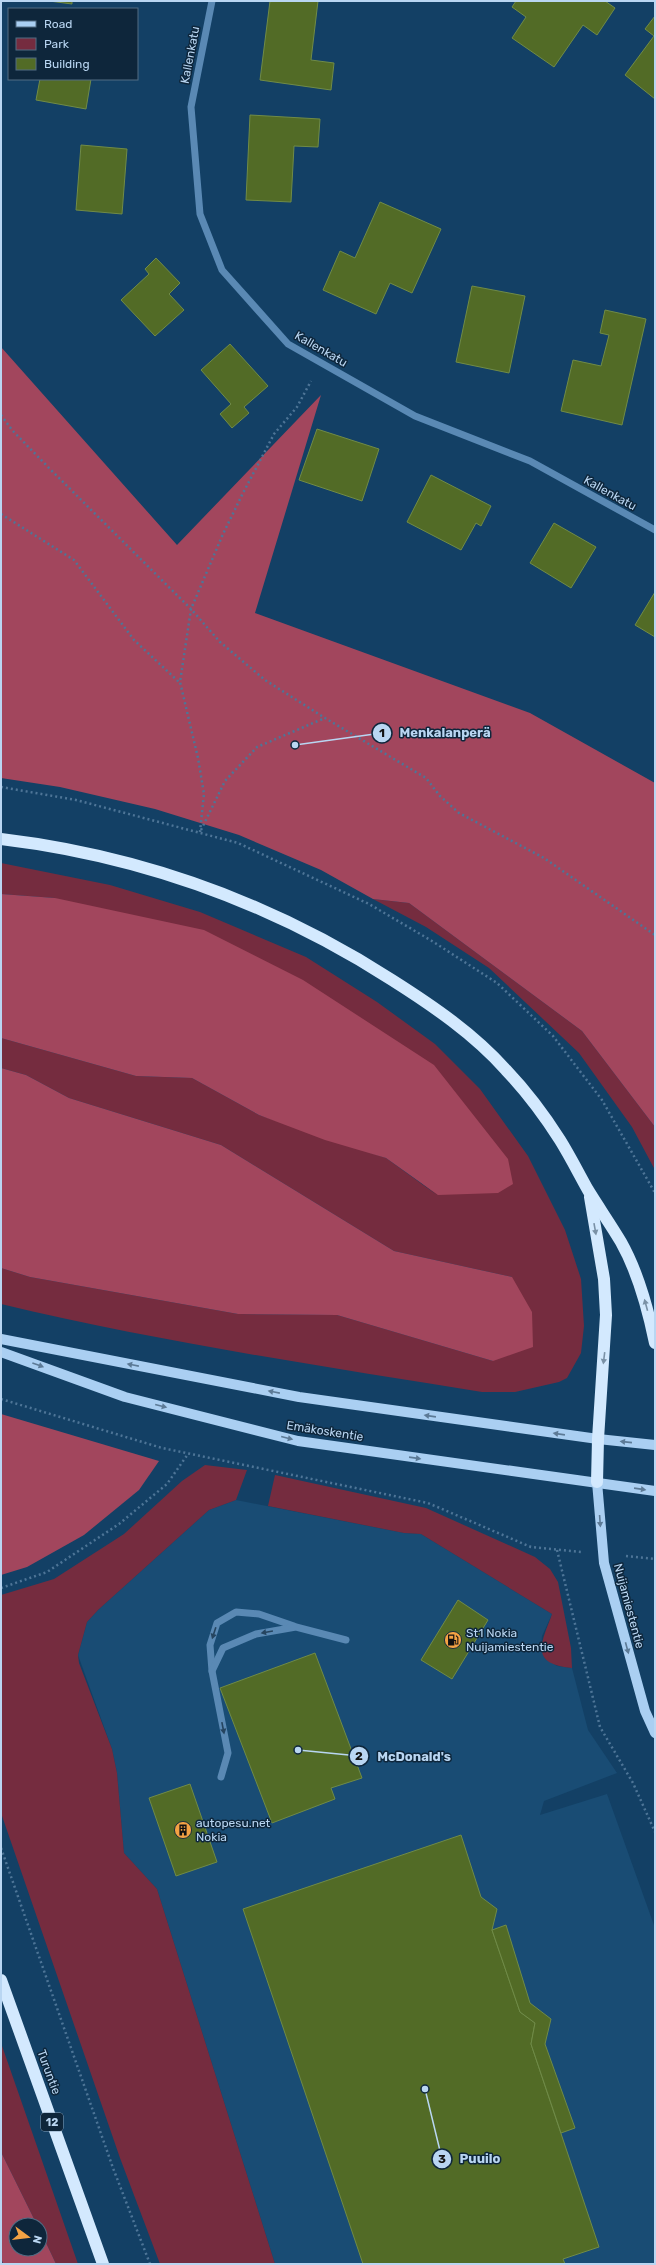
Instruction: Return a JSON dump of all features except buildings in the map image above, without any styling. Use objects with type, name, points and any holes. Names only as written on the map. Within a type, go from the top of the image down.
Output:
[{"type":"highway","points":[[1,839],[106,858],[183,879],[258,907],[314,934],[359,959],[428,1003],[470,1036],[507,1070],[560,1140],[588,1190],[622,1244],[644,1299],[655,1343]]},
{"type":"highway","points":[[588,1190],[604,1279],[606,1315],[598,1439],[597,1482]]},
{"type":"highway","name":"Turuntie","points":[[1,1980],[103,2264]]},
{"type":"main road","points":[[1,1339],[299,1397],[598,1439],[655,1445]]},
{"type":"main road","name":"Emäkoskentie","points":[[1,1352],[125,1397],[298,1441],[655,1491]]},
{"type":"main road","name":"Nuijamiestentie","points":[[597,1482],[602,1554],[645,1711],[655,1733]]},
{"type":"street","name":"Kallenkatu","points":[[212,1],[191,107],[200,214],[222,270],[288,344],[415,416],[530,461],[655,530]]},
{"type":"street","points":[[221,1777],[228,1753],[212,1671],[210,1645],[217,1623],[236,1612],[259,1614],[296,1627],[346,1640]]},
{"type":"street","points":[[212,1671],[223,1648],[256,1634],[296,1627]]},
{"type":"path","points":[[321,363],[297,407],[274,434],[223,534],[191,609],[180,682],[198,758],[204,794],[200,832],[225,780],[257,747],[325,718]]},
{"type":"path","points":[[1,415],[12,430],[191,609],[220,642],[265,680],[325,718],[426,778],[440,796],[459,813],[544,858],[655,935]]},
{"type":"path","points":[[1,514],[74,560],[134,640],[180,682]]},
{"type":"path","points":[[1,1399],[162,1448],[428,1503],[531,1547],[655,1558]]},
{"type":"path","points":[[1,1588],[47,1572],[120,1524],[167,1484],[188,1454]]},
{"type":"path","points":[[557,1550],[600,1727],[633,1783],[655,1832]]},
{"type":"path","points":[[1,1848],[113,2168],[150,2264]]},
{"type":"shaded area","points":[[1,347],[177,545],[321,395],[255,613],[530,713],[655,783],[655,1127],[582,1031],[409,903],[373,899],[321,870],[239,835],[155,809],[60,787],[1,778]]},
{"type":"shaded area","points":[[1,894],[55,898],[204,930],[303,980],[434,1065],[508,1159],[513,1184],[498,1193],[438,1195],[386,1158],[325,1140],[259,1115],[192,1078],[136,1076],[1,1038]]},
{"type":"shaded area","points":[[1,1068],[26,1075],[69,1098],[221,1145],[394,1251],[512,1277],[532,1312],[533,1347],[493,1361],[337,1315],[238,1314],[30,1277],[1,1268]]},
{"type":"shaded area","points":[[1,1414],[159,1461],[139,1490],[84,1535],[27,1567],[1,1575]]},
{"type":"shaded area","points":[[236,1500],[404,1533],[421,1534],[552,1614],[542,1636],[541,1647],[545,1658],[557,1666],[572,1668],[588,1730],[617,1773],[544,1801],[540,1815],[607,1794],[655,1928],[655,2264],[275,2264],[157,1889],[124,1853],[117,1773],[112,1749],[78,1655],[87,1622],[98,1610],[209,1510]]},
{"type":"shaded area","points":[[1,2152],[33,2217],[8,2217],[8,2257],[48,2257],[48,2247],[56,2264],[3,2264],[1,2257]]},
{"type":"green space","points":[[1,863],[110,885],[200,912],[306,957],[377,1002],[435,1044],[480,1089],[528,1156],[565,1230],[581,1279],[584,1326],[581,1353],[567,1378],[559,1382],[515,1392],[482,1392],[181,1342],[61,1318],[1,1304],[1,1268],[30,1277],[238,1314],[337,1315],[493,1361],[512,1277],[394,1251],[221,1145],[69,1098],[26,1075],[1,1068],[1,1038],[136,1076],[192,1078],[259,1115],[386,1158],[437,1195],[55,898],[1,894]]},
{"type":"green space","points":[[373,899],[409,903],[582,1031],[655,1127],[655,1170],[632,1127],[579,1053],[489,968],[426,927]]},
{"type":"green space","points":[[205,1465],[247,1470],[236,1500],[209,1510],[98,1610],[87,1622],[78,1655],[79,1663],[112,1749],[117,1773],[124,1853],[157,1889],[275,2264],[160,2264],[120,2158],[1,1813],[1,1595],[54,1579],[124,1534],[182,1481]]},
{"type":"green space","points":[[275,1475],[426,1508],[535,1557],[550,1569],[558,1582],[571,1648],[572,1668],[558,1666],[549,1662],[544,1657],[542,1642],[552,1614],[421,1534],[404,1533],[268,1506]]},
{"type":"green space","points":[[1,2043],[78,2264],[56,2264],[48,2247],[48,2217],[33,2217],[1,2152]]},
{"type":"place","name":"Menkalanperä","points":[[295,745]]},
{"type":"place","name":"St1 Nokia Nuijamiestentie","points":[[453,1640]]},
{"type":"place","name":"McDonald's","points":[[298,1750]]},
{"type":"place","name":"autopesu.net Nokia","points":[[183,1830]]},
{"type":"place","name":"Puuilo","points":[[425,2089]]}]
